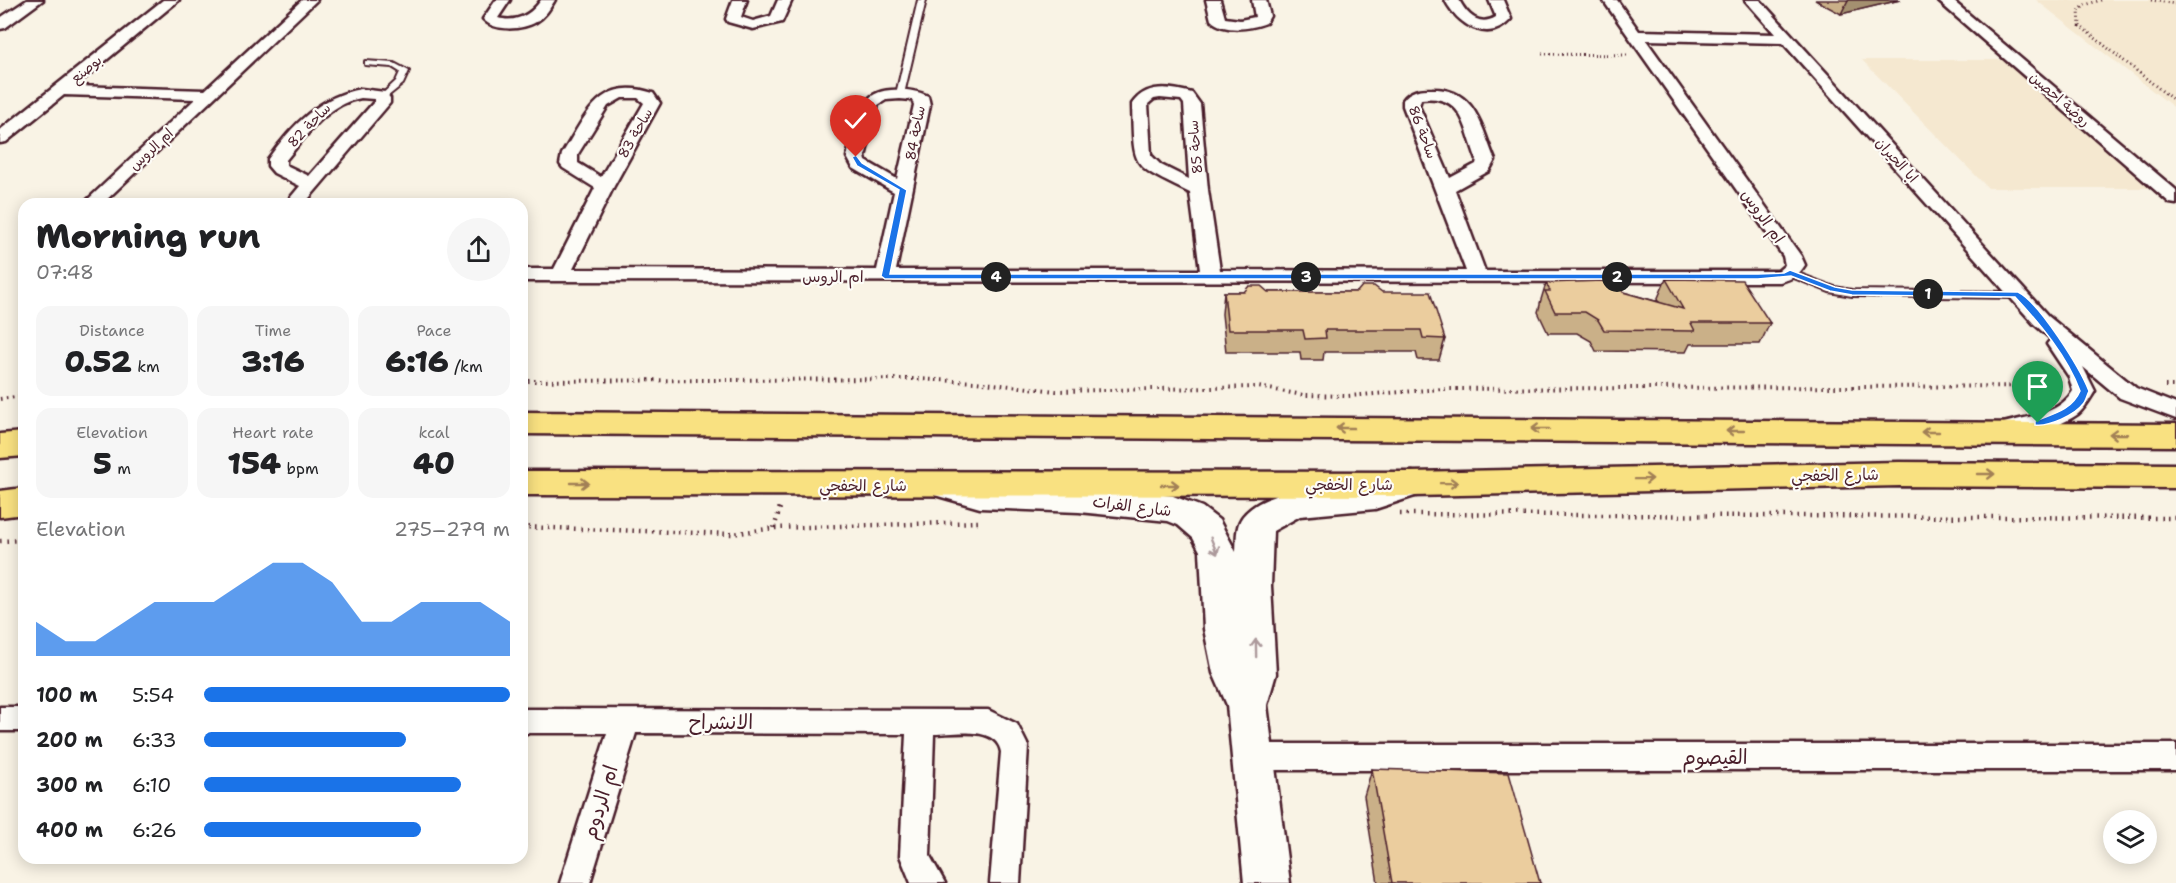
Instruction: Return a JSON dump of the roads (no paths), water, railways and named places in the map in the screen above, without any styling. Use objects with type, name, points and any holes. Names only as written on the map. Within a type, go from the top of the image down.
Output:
[{"type":"highway","points":[[528,423],[2176,435]]},
{"type":"highway","points":[[0,446],[18,444]]},
{"type":"highway","name":"شارع الخفجي","points":[[528,483],[1412,484],[1899,474],[2176,476]]},
{"type":"highway","points":[[0,504],[18,502]]},
{"type":"street","points":[[0,25],[36,0]]},
{"type":"street","name":"بوصنع","points":[[0,138],[172,0]]},
{"type":"street","name":"ام الروس","points":[[98,198],[310,0]]},
{"type":"street","points":[[503,0],[490,19],[505,24],[527,21],[534,17],[548,0]]},
{"type":"street","points":[[740,0],[733,19],[753,25],[777,19],[785,0]]},
{"type":"street","points":[[1213,0],[1218,20],[1235,24],[1248,24],[1262,20],[1259,0]]},
{"type":"street","points":[[1452,0],[1464,20],[1479,25],[1490,25],[1504,19],[1496,0]]},
{"type":"street","name":"ام الروس","points":[[528,275],[1774,277],[1790,273],[1795,264],[1792,256],[1610,0]]},
{"type":"street","name":"ابا الحيران","points":[[1752,0],[2041,320],[2128,393],[2176,412]]},
{"type":"street","name":"روضة احصين","points":[[1944,0],[2176,199]]},
{"type":"street","points":[[1635,35],[1706,35],[1730,38],[1784,35]]},
{"type":"street","name":"ساحة 83","points":[[561,275],[605,186],[652,103],[647,96],[630,92],[609,97],[602,103],[570,153],[569,164],[577,171],[605,186]]},
{"type":"street","name":"ساحة 82","points":[[310,184],[280,169],[277,166],[277,159],[329,103],[337,98],[359,93],[379,95],[382,98]]},
{"type":"street","points":[[54,95],[141,98],[168,94],[209,94]]},
{"type":"street","name":"ساحة 84","points":[[885,276],[922,105],[922,99],[900,94],[882,95],[870,104],[856,157],[859,164],[903,190]]},
{"type":"street","name":"ساحة 85","points":[[1199,190],[1152,166],[1145,160],[1142,152],[1140,113],[1143,98],[1149,94],[1180,95],[1189,98],[1192,104],[1199,190],[1211,277]]},
{"type":"street","name":"ساحة 86","points":[[1445,188],[1483,167],[1486,160],[1460,100],[1438,94],[1416,95],[1411,100],[1411,106],[1478,277]]},
{"type":"street","points":[[299,198],[382,103],[382,98]]},
{"type":"street","name":"ابا الحيران","points":[[1989,433],[2038,423],[2067,412],[2079,402],[2084,391],[2079,376],[2041,320]]},
{"type":"street","name":"شارع الفرات","points":[[1247,705],[1256,674],[1252,586],[1256,525],[1270,514],[1300,502],[1320,498],[1364,498],[1392,492],[1412,484]]},
{"type":"street","name":"شارع الفرات","points":[[943,485],[980,495],[1079,499],[1173,509],[1190,516],[1206,530],[1218,551],[1223,629],[1233,673],[1247,705],[1268,883]]},
{"type":"street","points":[[0,719],[18,719]]},
{"type":"street","name":"الانشراح","points":[[528,721],[988,722],[1003,727],[1013,738],[1016,752],[1005,883]]},
{"type":"street","name":"ام الردوم","points":[[575,883],[625,722]]},
{"type":"street","points":[[920,723],[915,856],[918,867],[930,883]]},
{"type":"street","name":"القيصوم","points":[[1254,758],[2176,758]]},
{"type":"lane","points":[[900,94],[922,0]]},
{"type":"lane","points":[[368,63],[394,65],[405,71],[400,81],[382,98]]},
{"type":"lane","points":[[1790,273],[1833,290],[1852,293],[2018,295]]}]
